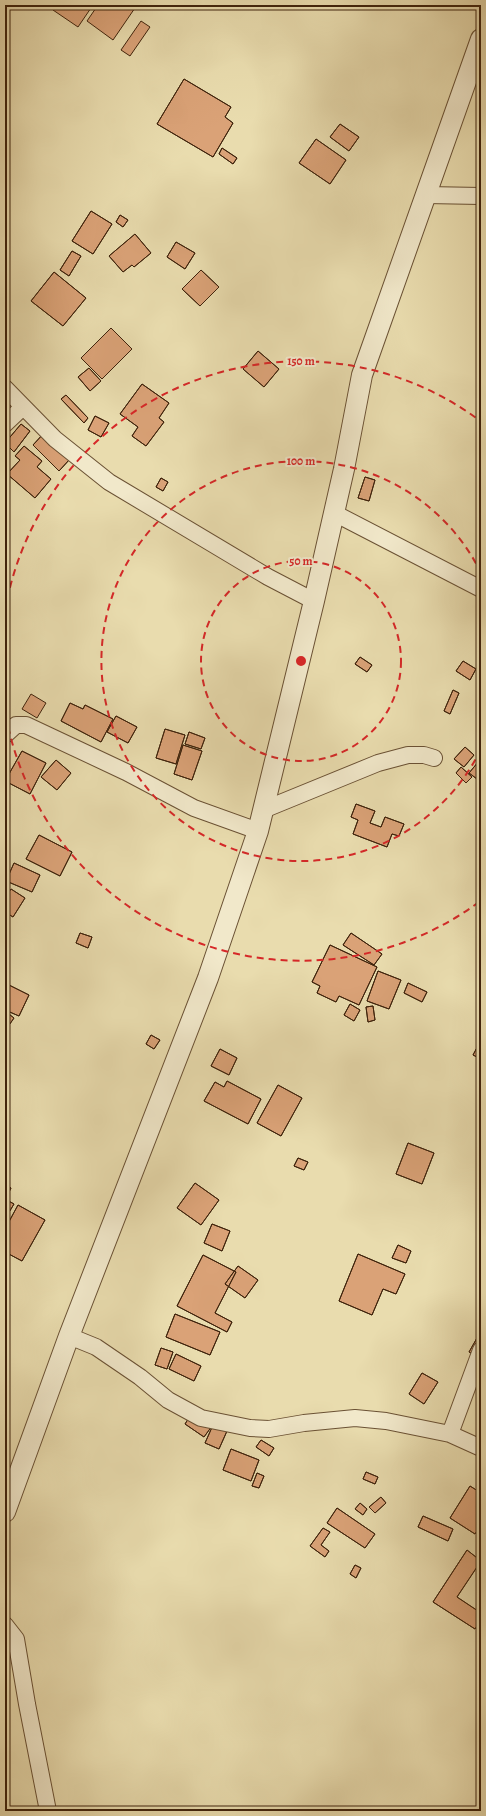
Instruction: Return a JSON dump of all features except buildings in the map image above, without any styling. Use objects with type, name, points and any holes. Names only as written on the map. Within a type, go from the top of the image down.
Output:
[{"type":"street","points":[[5,1512],[69,1336],[208,978],[258,831],[334,514],[362,374],[481,39]]},
{"type":"street","points":[[426,195],[481,196]]},
{"type":"street","points":[[5,388],[55,439],[109,482],[268,577],[314,601]]},
{"type":"street","points":[[5,424],[23,407]]},
{"type":"street","points":[[334,514],[481,589]]},
{"type":"street","points":[[5,735],[16,725],[26,725],[126,772],[194,808],[258,831]]},
{"type":"street","points":[[263,810],[378,763],[408,755],[424,755],[434,758]]},
{"type":"street","points":[[69,1336],[96,1347],[140,1377],[168,1400],[202,1418],[250,1428],[269,1429],[304,1423],[355,1418],[386,1421],[450,1434],[481,1448]]},
{"type":"street","points":[[450,1434],[481,1350]]},
{"type":"street","points":[[5,1625],[16,1639],[48,1811]]}]
